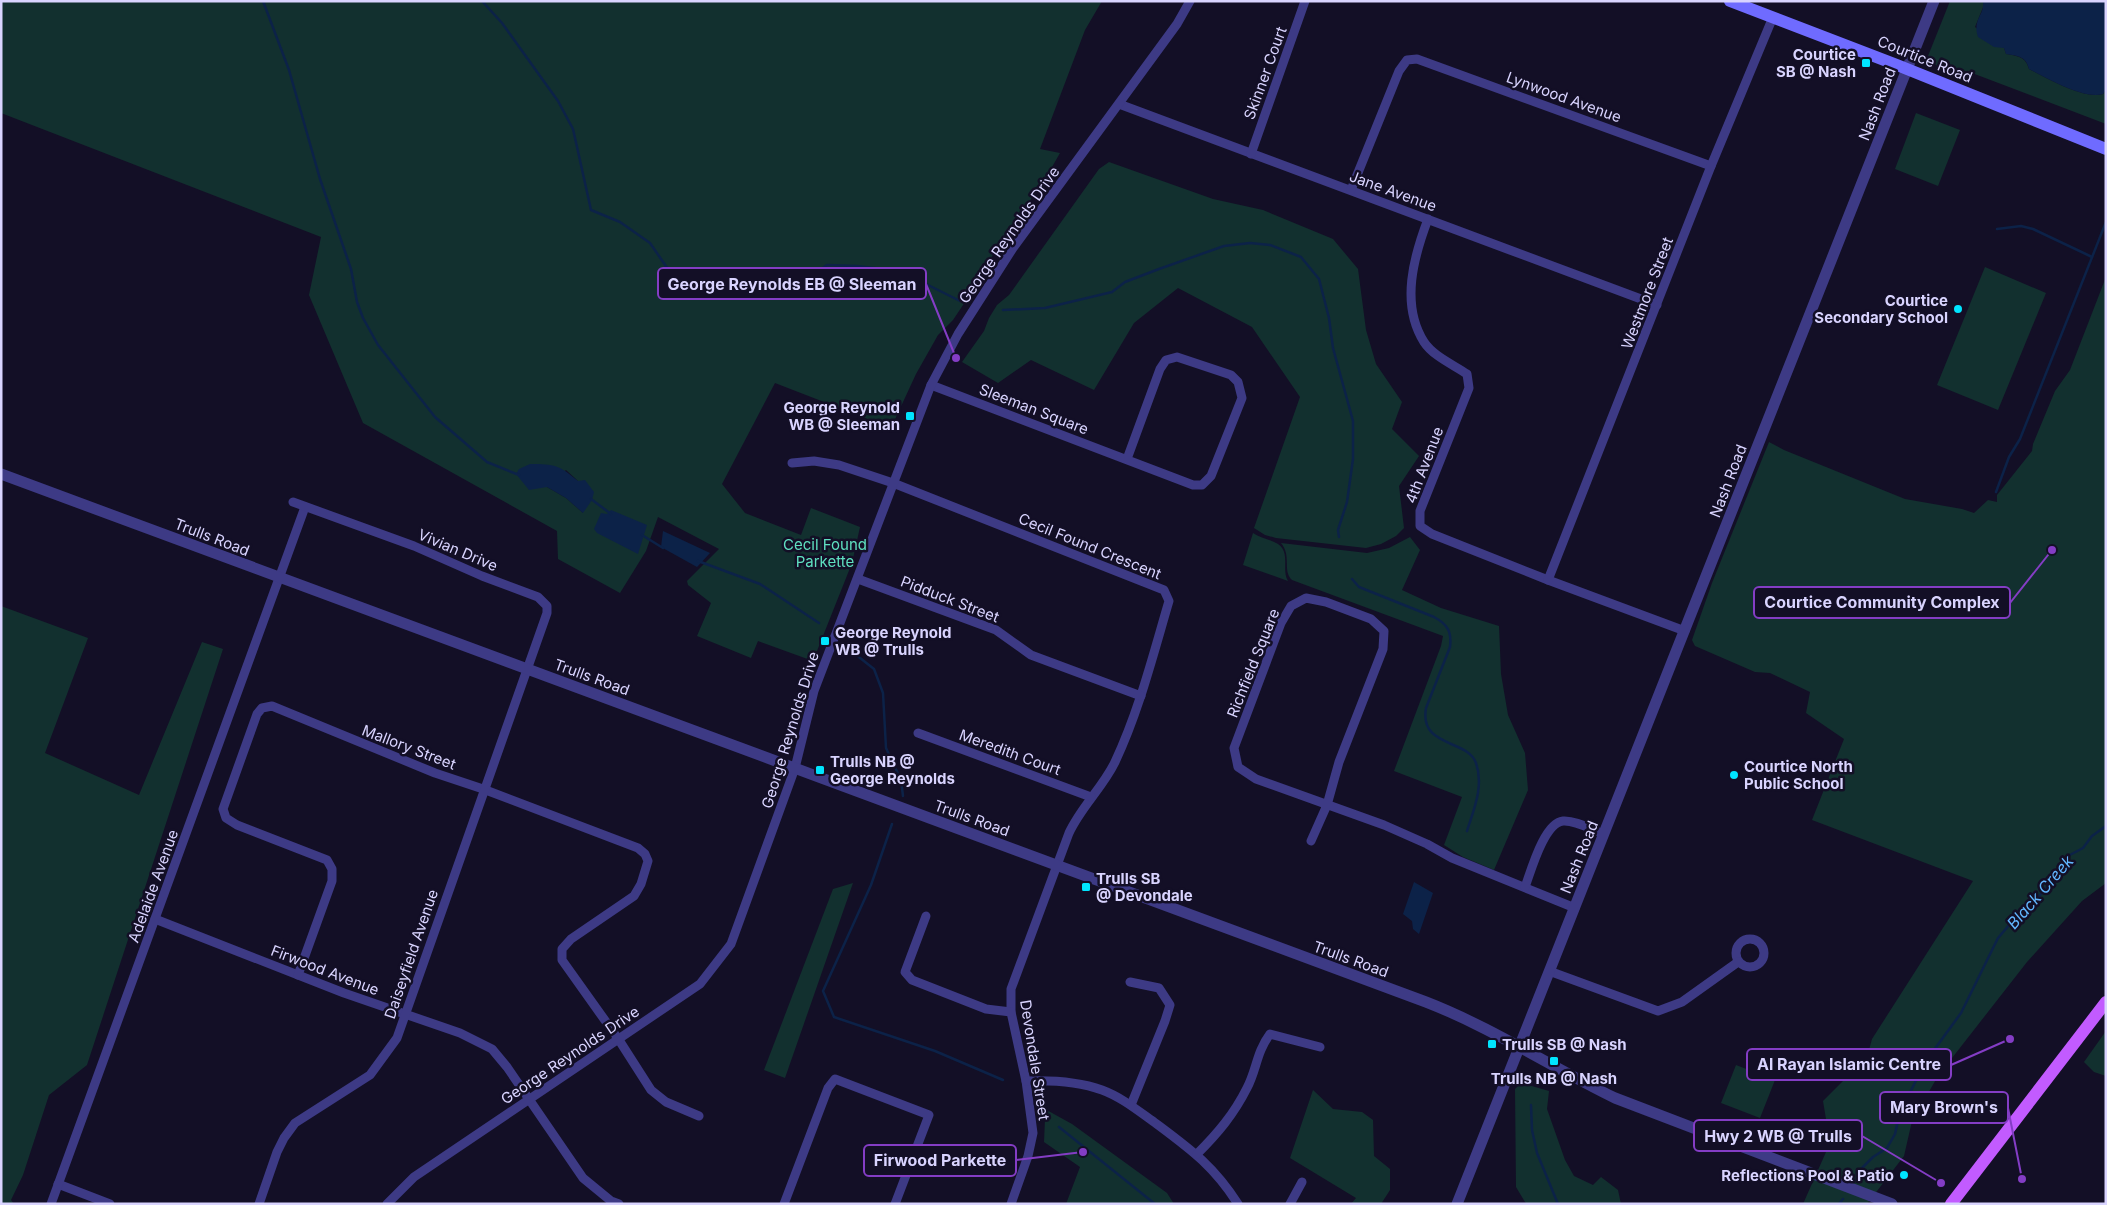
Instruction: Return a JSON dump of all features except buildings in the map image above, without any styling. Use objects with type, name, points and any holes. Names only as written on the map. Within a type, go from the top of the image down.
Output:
[{"type":"main road","name":"Courtice Road","points":[[1730,1],[2106,149]]},
{"type":"main road","points":[[1951,1204],[2106,1002]]},
{"type":"street","name":"George Reynolds Drive","points":[[387,1204],[414,1177],[700,984],[731,944],[795,768],[814,691],[931,386],[958,334],[1014,248],[1176,24],[1190,1]]},
{"type":"street","name":"Skinner Court","points":[[1251,154],[1306,1]]},
{"type":"street","name":"Nash Road","points":[[1456,1204],[1934,1]]},
{"type":"street","name":"Westmore Street","points":[[1548,580],[1658,305],[1711,166],[1773,17]]},
{"type":"street","name":"Lynwood Avenue","points":[[1352,190],[1399,71],[1407,60],[1417,59],[1711,166]]},
{"type":"street","name":"Jane Avenue","points":[[1118,104],[1658,305]]},
{"type":"street","name":"4th Avenue","points":[[1428,219],[1414,261],[1411,287],[1413,314],[1424,342],[1434,352],[1467,374],[1469,388],[1420,511],[1420,526],[1432,534],[1548,580],[1685,630]]},
{"type":"street","name":"Sleeman Square","points":[[931,386],[1193,485],[1202,485],[1211,476],[1242,398],[1238,382],[1231,376],[1177,357],[1166,360],[1160,369],[1127,459]]},
{"type":"street","name":"Cecil Found Crescent","points":[[792,463],[814,461],[839,466],[893,483],[1164,590],[1168,601],[1140,696],[1114,763],[1092,797],[1078,814],[1057,866]]},
{"type":"street","name":"Trulls Road","points":[[1,474],[1464,1017],[1576,1079],[1615,1098],[1892,1204]]},
{"type":"street","name":"Vivian Drive","points":[[293,502],[414,546],[543,601],[547,606],[547,613],[526,669]]},
{"type":"street","name":"Adelaide Avenue","points":[[51,1204],[305,506]]},
{"type":"street","name":"Pidduck Street","points":[[858,579],[996,630],[1031,655],[1140,696]]},
{"type":"street","name":"Richfield Square","points":[[1327,805],[1339,762],[1382,649],[1384,632],[1371,619],[1326,602],[1306,598],[1291,606],[1281,623],[1234,748],[1238,767],[1256,779],[1327,805],[1384,825],[1428,844],[1452,858],[1575,908]]},
{"type":"street","name":"Daiseyfield Avenue","points":[[259,1204],[284,1138],[295,1123],[370,1075],[396,1038],[526,669]]},
{"type":"street","name":"Mallory Street","points":[[298,975],[332,881],[332,869],[327,860],[226,818],[223,809],[257,714],[262,708],[272,706],[435,773],[483,789],[638,848],[645,854],[648,862],[641,884],[634,896],[571,939],[562,949],[562,960],[619,1040]]},
{"type":"street","name":"Meredith Court","points":[[918,733],[1092,797]]},
{"type":"street","points":[[1311,841],[1327,805]]},
{"type":"street","points":[[1525,887],[1547,831],[1554,823],[1563,821],[1574,823],[1604,834]]},
{"type":"street","name":"Devondale Street","points":[[1011,1204],[1028,1156],[1033,1133],[1026,1081],[1011,1012],[1011,990],[1057,866]]},
{"type":"street","points":[[926,916],[906,972],[912,980],[986,1009],[1011,1012]]},
{"type":"street","name":"Firwood Avenue","points":[[155,919],[344,994],[460,1033],[492,1049],[507,1067],[527,1099],[583,1178],[610,1200],[619,1204]]},
{"type":"street","points":[[1549,971],[1658,1011],[1682,1002],[1738,962]]},
{"type":"street","points":[[1130,982],[1159,988],[1170,1005],[1165,1022],[1130,1105]]},
{"type":"street","points":[[1197,1154],[1226,1125],[1248,1087],[1261,1046],[1270,1034],[1320,1047]]},
{"type":"street","points":[[619,1040],[651,1090],[666,1102],[699,1116]]},
{"type":"street","points":[[784,1204],[828,1088],[835,1079],[929,1115],[895,1204]]},
{"type":"street","points":[[1026,1081],[1060,1080],[1102,1090],[1130,1105],[1197,1154],[1223,1181],[1238,1204]]},
{"type":"street","points":[[1290,1204],[1302,1182]]},
{"type":"street","points":[[58,1184],[110,1204]]},
{"type":"green space","name":"Cecil Found Parkette","points":[[1,1],[1102,1],[1085,30],[1040,149],[1060,153],[1048,174],[972,286],[967,299],[953,320],[938,335],[916,374],[891,428],[775,383],[722,484],[745,513],[801,535],[811,508],[860,527],[852,563],[813,661],[758,641],[751,658],[697,636],[711,603],[688,585],[687,581],[719,549],[658,517],[646,551],[620,593],[558,559],[557,531],[363,423],[309,295],[321,237],[1,113]],"holes":[[[566,470],[578,481],[583,513],[566,498],[547,487]]]},
{"type":"green space","points":[[1950,1],[1983,1],[1984,5],[1975,27],[2004,48],[2006,54],[2018,56],[2024,60],[2029,69],[2066,87],[2086,94],[2103,94],[2106,90],[2106,124],[1972,73],[1952,72],[1926,61]]},
{"type":"green space","points":[[1916,113],[1960,130],[1938,186],[1895,169]]},
{"type":"green space","points":[[1109,162],[1213,199],[1263,210],[1333,239],[1358,269],[1366,330],[1376,364],[1402,402],[1392,429],[1419,456],[1399,486],[1404,528],[1396,536],[1381,544],[1366,548],[1276,538],[1265,535],[1254,528],[1300,397],[1252,327],[1178,288],[1134,323],[1094,390],[1031,360],[998,383],[962,362],[984,331],[997,305],[1009,295],[1099,169]]},
{"type":"green space","points":[[1985,267],[2046,293],[1998,410],[1937,385]]},
{"type":"green space","points":[[2106,277],[2106,883],[2082,901],[2027,962],[1938,1076],[1912,1121],[1904,1156],[1867,1204],[1803,1204],[1830,1143],[1823,1101],[1867,1057],[1872,1039],[1973,881],[1812,820],[1844,739],[1806,713],[1810,692],[1770,673],[1755,672],[1695,646],[1692,640],[1712,583],[1769,442],[1784,450],[1905,499],[1962,509],[1974,513],[1988,500],[1997,502],[1997,495],[2032,451],[2033,444],[2055,391],[2070,370]]},
{"type":"green space","points":[[1253,533],[1275,542],[1282,548],[1288,581],[1243,565]]},
{"type":"green space","points":[[1410,537],[1420,550],[1402,590],[1441,608],[1499,626],[1501,674],[1508,715],[1525,753],[1528,790],[1494,870],[1463,857],[1444,845],[1462,797],[1394,771],[1441,646],[1443,636],[1292,580],[1288,572],[1286,553],[1281,543],[1367,553],[1389,548]]},
{"type":"green space","points":[[1,606],[88,638],[45,753],[139,795],[202,642],[223,649],[87,1065],[49,1095],[23,1175],[11,1200],[14,1204],[1,1204]]},
{"type":"green space","points":[[853,883],[785,1078],[764,1070],[833,889]]},
{"type":"green space","points":[[2106,1031],[2106,1076],[2094,1072],[2084,1062]]},
{"type":"green space","points":[[1736,1065],[1775,1080],[1760,1118],[1721,1103]]},
{"type":"green space","points":[[1521,1083],[1549,1091],[1547,1109],[1565,1160],[1574,1176],[1593,1185],[1601,1177],[1618,1190],[1621,1204],[1527,1204],[1525,1202],[1516,1187],[1515,1089]]},
{"type":"green space","points":[[1313,1090],[1333,1109],[1362,1112],[1373,1120],[1374,1156],[1390,1169],[1390,1190],[1381,1204],[1351,1204],[1356,1198],[1290,1158]]},
{"type":"green space","points":[[1043,1108],[1072,1124],[1167,1193],[1174,1204],[1066,1204],[1080,1167],[1044,1142],[1045,1119]]},
{"type":"water","points":[[1983,1],[2106,1],[2106,90],[2103,94],[2095,95],[2066,87],[2029,69],[2026,61],[2021,57],[2006,54],[2004,48],[1994,47],[1978,37],[1977,21],[1982,10]]},
{"type":"water","points":[[530,464],[545,464],[556,467],[578,481],[585,480],[594,492],[592,500],[583,513],[566,498],[547,487],[529,490],[516,474],[519,469]]},
{"type":"water","points":[[611,510],[647,525],[638,554],[597,533],[594,529],[601,513],[607,514]]},
{"type":"water","points":[[663,531],[710,553],[697,567],[661,547]]},
{"type":"water","points":[[1414,882],[1433,893],[1419,934],[1413,929],[1412,921],[1403,914]]},
{"type":"waterway","points":[[263,1],[289,70],[320,179],[351,269],[357,302],[363,318],[378,345],[435,417],[487,462],[519,475]]},
{"type":"waterway","points":[[482,1],[502,23],[558,101],[573,129],[591,210],[620,222],[650,243],[670,272],[705,290],[745,296],[787,292],[827,265],[857,266],[900,271],[960,301]]},
{"type":"waterway","points":[[1996,492],[2009,457],[2020,439],[2106,222]]},
{"type":"waterway","points":[[1997,229],[2021,226],[2033,229],[2092,257]]},
{"type":"waterway","points":[[1003,310],[1045,308],[1112,292],[1125,282],[1224,246],[1250,243],[1270,245],[1301,257],[1319,279],[1329,318],[1333,348],[1353,421],[1353,459],[1347,502],[1338,530],[1339,537]]},
{"type":"waterway","points":[[591,499],[611,514]]},
{"type":"waterway","points":[[642,535],[663,548]]},
{"type":"waterway","points":[[698,561],[760,584],[819,623]]},
{"type":"waterway","points":[[1352,579],[1359,587],[1434,617],[1448,629],[1450,647],[1426,708],[1426,721],[1430,730],[1437,737],[1464,750],[1471,755],[1476,763],[1479,789],[1467,831]]},
{"type":"waterway","points":[[850,650],[874,669],[883,693],[886,748],[901,780],[903,796]]},
{"type":"waterway","points":[[892,824],[871,885],[823,991],[834,1017],[935,1051],[1003,1080]]},
{"type":"waterway","name":"Black Creek","points":[[1862,1168],[1873,1157],[1887,1148],[1895,1134],[1900,1112],[1926,1061],[1961,1013],[1998,938],[2010,924],[2028,910],[2059,872],[2068,856],[2083,848],[2092,836],[2106,826]]},
{"type":"waterway","points":[[1531,1105],[1532,1130],[1537,1153],[1558,1204]]},
{"type":"waterway","points":[[1059,1127],[1155,1204]]},
{"type":"waterway","name":"Black Creek","points":[[1839,1204],[1843,1199]]},
{"type":"place","name":"Courtice SB @ Nash","points":[[1866,63]]},
{"type":"place","name":"Courtice Secondary School","points":[[1958,309]]},
{"type":"place","name":"George Reynolds EB @ Sleeman","points":[[956,358]]},
{"type":"place","name":"George Reynold WB @ Sleeman","points":[[910,416]]},
{"type":"place","name":"Courtice Community Complex","points":[[2052,550]]},
{"type":"place","name":"George Reynold WB @ Trulls","points":[[825,641]]},
{"type":"place","name":"Trulls NB @ George Reynolds","points":[[820,770]]},
{"type":"place","name":"Courtice North Public School","points":[[1734,775]]},
{"type":"place","name":"Trulls SB @ Devondale","points":[[1086,887]]},
{"type":"place","name":"Al Rayan Islamic Centre","points":[[2010,1039]]},
{"type":"place","name":"Trulls SB @ Nash","points":[[1492,1044]]},
{"type":"place","name":"Trulls NB @ Nash","points":[[1554,1061]]},
{"type":"place","name":"Firwood Parkette","points":[[1083,1152]]},
{"type":"place","name":"Reflections Pool & Patio","points":[[1904,1175]]},
{"type":"place","name":"Mary Brown's","points":[[2022,1179]]},
{"type":"place","name":"Hwy 2 WB @ Trulls","points":[[1941,1183]]}]
